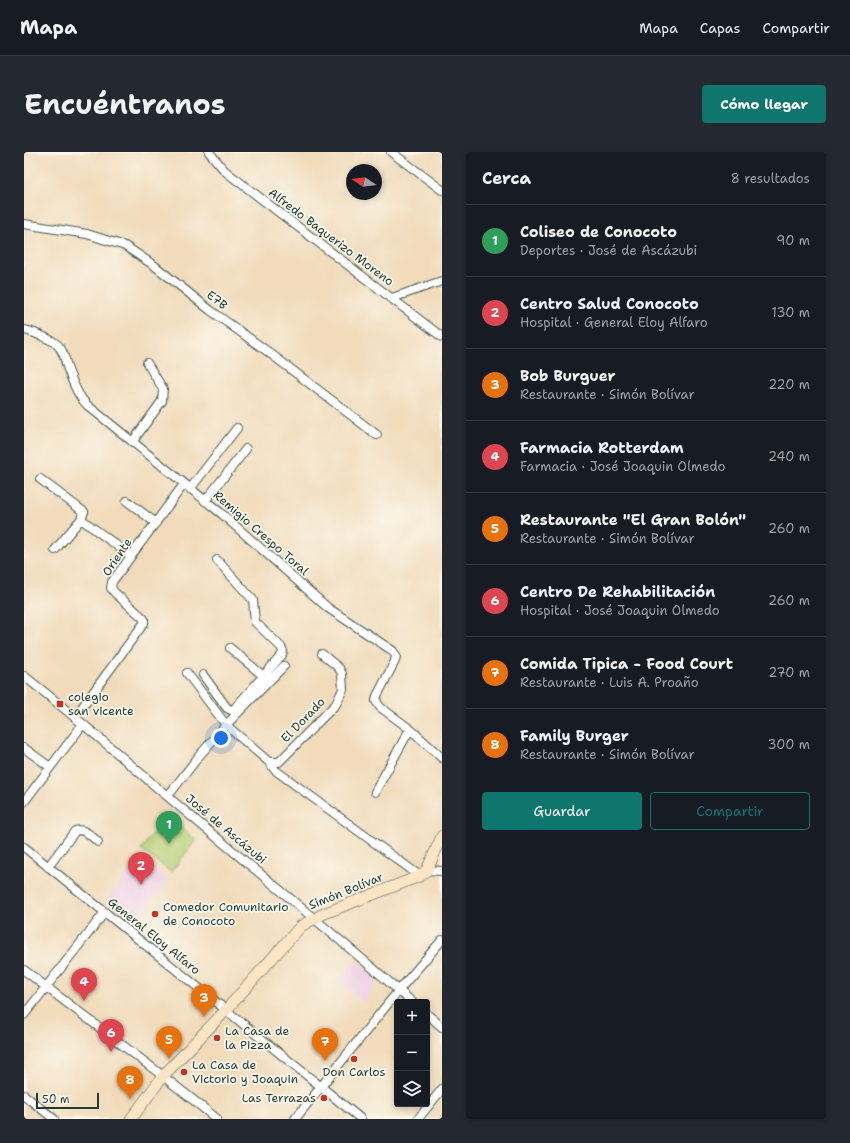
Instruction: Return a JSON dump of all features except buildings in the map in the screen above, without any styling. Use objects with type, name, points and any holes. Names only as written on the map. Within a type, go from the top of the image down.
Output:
[{"type":"street","name":"Alfredo Baquerizo Moreno","points":[[209,152],[225,171],[442,337]]},
{"type":"street","points":[[391,152],[442,190]]},
{"type":"street","name":"E7B","points":[[24,224],[87,234],[125,246],[155,266],[210,310],[377,435]]},
{"type":"street","points":[[392,298],[442,281]]},
{"type":"street","name":"Remigio Crespo Toral","points":[[24,330],[37,334],[58,345],[64,354],[67,367],[80,399],[206,501],[328,608],[393,651],[396,656],[395,661],[377,696],[376,701],[380,707],[410,729],[442,758]]},
{"type":"street","points":[[133,441],[162,401],[163,388],[147,363]]},
{"type":"street","name":"Oriente","points":[[75,717],[144,623],[143,617],[115,593],[111,586],[114,578],[156,523],[237,428]]},
{"type":"street","points":[[206,501],[246,449]]},
{"type":"street","points":[[40,479],[84,512],[81,519],[55,550]]},
{"type":"street","points":[[128,501],[156,523]]},
{"type":"street","points":[[81,519],[131,556]]},
{"type":"street","points":[[168,796],[199,756],[266,679],[282,655],[283,651],[255,622],[253,600],[217,560]]},
{"type":"street","points":[[230,648],[266,679]]},
{"type":"street","name":"El Dorado","points":[[269,762],[279,762],[336,704],[343,689],[342,674],[339,668],[322,654]]},
{"type":"street","points":[[203,675],[231,710],[234,709],[266,679],[284,666]]},
{"type":"street","points":[[187,672],[226,725],[269,762],[275,770],[423,873],[442,871]]},
{"type":"street","name":"José de Ascázubi","points":[[24,676],[75,717],[409,999]]},
{"type":"street","points":[[24,802],[83,724]]},
{"type":"street","points":[[375,792],[410,729]]},
{"type":"street","points":[[24,748],[50,767]]},
{"type":"street","points":[[48,867],[75,831],[85,831],[98,842]]},
{"type":"street","points":[[423,873],[442,836]]},
{"type":"street","name":"General Eloy Alfaro","points":[[24,847],[227,1009],[361,1119]]},
{"type":"street","name":"Simón Bolívar","points":[[131,1119],[163,1076],[227,1009],[301,926],[314,918],[423,873]]},
{"type":"street","points":[[24,1015],[105,912]]},
{"type":"street","points":[[295,1119],[399,990],[442,940]]},
{"type":"street","points":[[24,970],[217,1119]]},
{"type":"street","points":[[430,1017],[442,1027]]},
{"type":"street","points":[[418,1119],[442,1089]]},
{"type":"street","points":[[24,1095],[54,1119]]},
{"type":"shaded area","points":[[141,857],[168,880],[132,924],[105,902]]},
{"type":"shaded area","points":[[355,960],[379,980],[363,1002],[338,979]]},
{"type":"green space","points":[[166,816],[196,840],[171,872],[141,849]]},
{"type":"place","name":"colegio san vicente","points":[[60,704]]},
{"type":"place","name":"Coliseo de Conocoto","points":[[169,844]]},
{"type":"place","name":"Centro Salud Conocoto","points":[[141,885]]},
{"type":"place","name":"Comedor Comunitario de Conocoto","points":[[155,914]]},
{"type":"place","name":"Farmacia Rotterdam","points":[[84,1001]]},
{"type":"place","name":"Bob Burguer","points":[[204,1017]]},
{"type":"place","name":"La Casa de la Pizza","points":[[217,1038]]},
{"type":"place","name":"Centro De Rehabilitación","points":[[111,1052]]},
{"type":"place","name":"Restaurante \"El Gran Bolón\"","points":[[169,1059]]},
{"type":"place","name":"Don Carlos","points":[[354,1059]]},
{"type":"place","name":"Comida Tipica - Food Court","points":[[325,1061]]},
{"type":"place","name":"La Casa de Victorio y Joaquin","points":[[184,1072]]},
{"type":"place","name":"Las Terrazas","points":[[324,1098]]},
{"type":"place","name":"Family Burger","points":[[130,1099]]}]
